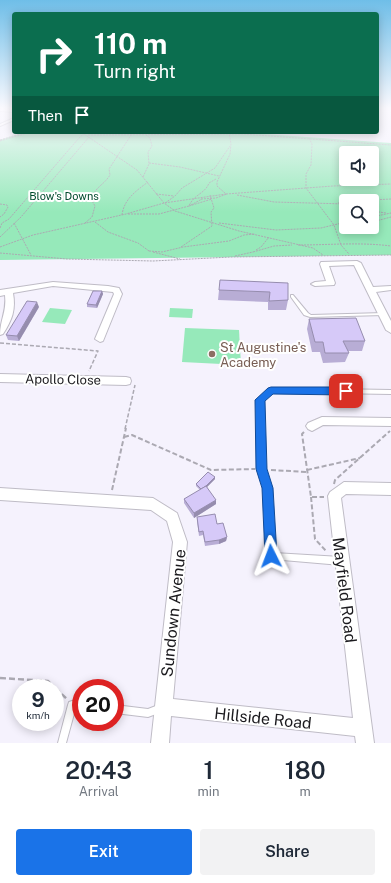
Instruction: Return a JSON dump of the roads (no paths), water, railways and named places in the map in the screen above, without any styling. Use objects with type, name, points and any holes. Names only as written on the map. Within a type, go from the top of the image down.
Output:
[{"type":"street","points":[[315,284],[331,283],[324,264],[357,263],[391,330]]},
{"type":"street","points":[[0,332],[7,322],[11,309],[5,292],[53,284],[108,288],[116,290],[118,294],[100,339]]},
{"type":"street","points":[[371,290],[391,288]]},
{"type":"street","name":"Apollo Close","points":[[0,378],[126,381]]},
{"type":"street","points":[[312,426],[322,421],[391,422]]},
{"type":"street","name":"Mayfield Road","points":[[364,735],[336,561],[334,496],[344,488],[391,489]]},
{"type":"street","name":"Sundown Avenue","points":[[0,494],[153,504],[172,517],[180,542],[160,743]]},
{"type":"street","name":"Hillside Road","points":[[164,708],[364,735]]},
{"type":"lane","points":[[292,296],[306,314],[310,316],[384,314]]},
{"type":"lane","points":[[336,561],[271,556],[268,488],[262,469],[260,400],[271,390],[391,392]]},
{"type":"lane","points":[[124,710],[148,713],[164,708]]},
{"type":"lane","points":[[62,743],[72,718]]},
{"type":"place","name":"St Augustine's Academy","points":[[212,354]]},
{"type":"park label","name":"Blow's Downs","points":[[64,196]]}]
